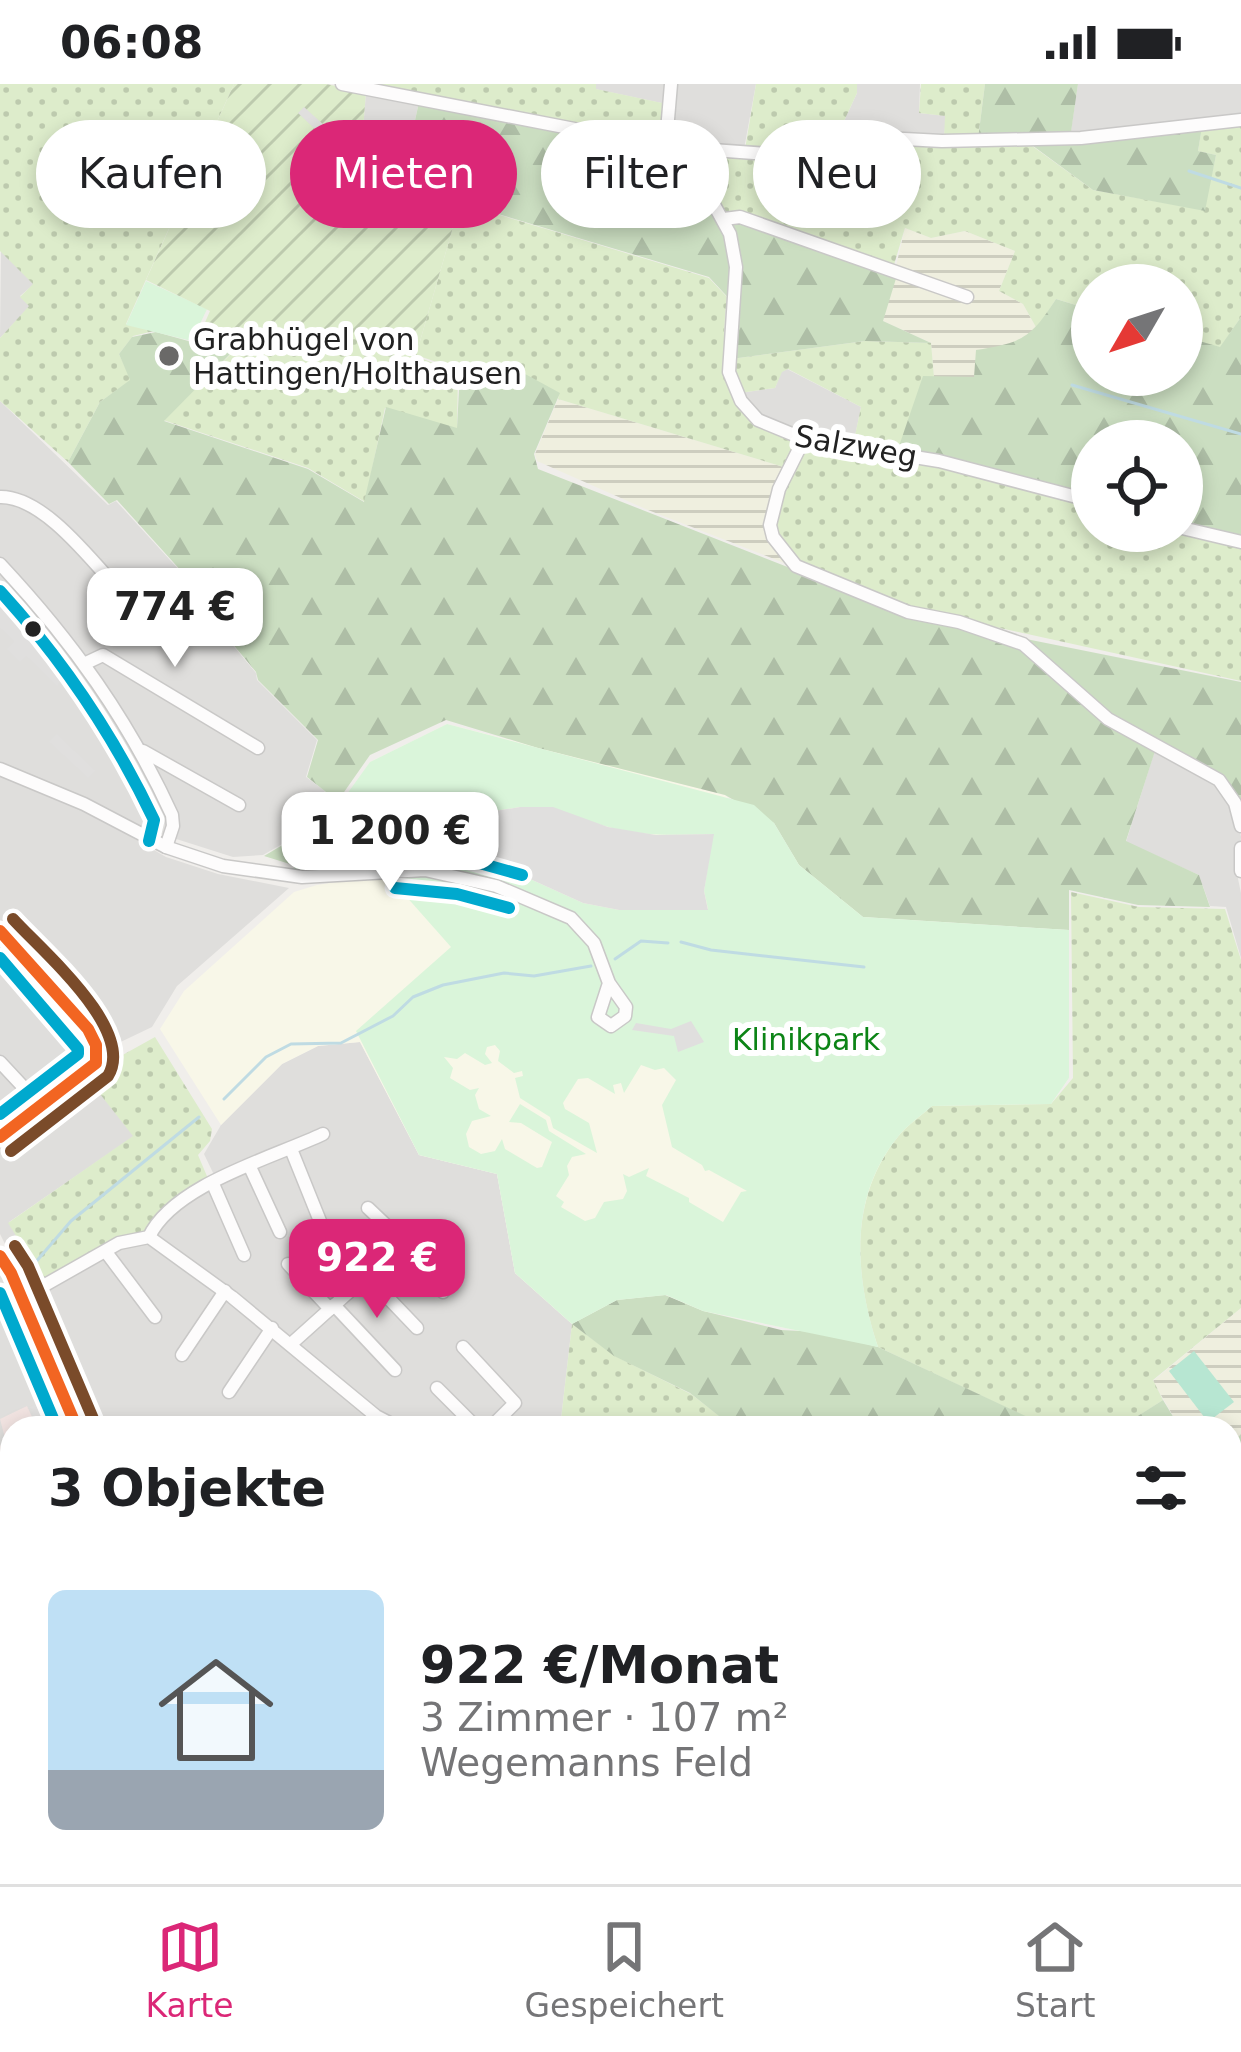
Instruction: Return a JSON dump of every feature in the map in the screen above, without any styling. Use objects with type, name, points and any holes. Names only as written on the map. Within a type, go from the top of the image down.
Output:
[{"type":"street","name":"Salzweg","points":[[342,84],[541,123]]},
{"type":"street","points":[[668,120],[671,84]]},
{"type":"street","name":"Salzweg","points":[[729,151],[811,157],[866,136],[942,141],[1081,138],[1241,120]]},
{"type":"street","points":[[729,218],[740,217],[967,297]]},
{"type":"street","name":"Salzweg","points":[[726,228],[736,267],[728,340],[731,383],[758,420],[804,439],[939,461],[1071,496]]},
{"type":"street","points":[[804,439],[778,489],[770,525],[773,537],[796,566],[908,612],[959,622],[1023,644],[1108,719],[1219,780],[1235,802],[1241,826]]},
{"type":"street","points":[[0,497],[12,496],[40,509],[128,600],[137,592]]},
{"type":"street","points":[[1203,533],[1241,542]]},
{"type":"street","points":[[0,564],[86,663],[143,751],[172,814],[166,847]]},
{"type":"street","points":[[86,663],[103,655],[258,748]]},
{"type":"street","points":[[143,751],[239,805]]},
{"type":"street","points":[[0,769],[84,804],[166,847],[223,866],[302,877],[425,870],[496,886],[571,918],[594,943],[609,983]]},
{"type":"street","points":[[1241,848],[1241,872]]},
{"type":"street","points":[[0,931],[88,1029],[97,1063],[0,1137]]},
{"type":"street","points":[[0,1062],[41,1106]]},
{"type":"street","points":[[149,1237],[170,1208],[323,1134]]},
{"type":"street","points":[[291,1149],[324,1231],[417,1328]]},
{"type":"street","points":[[250,1167],[280,1232]]},
{"type":"street","points":[[213,1184],[244,1255]]},
{"type":"street","points":[[368,1208],[409,1246],[442,1292]]},
{"type":"street","points":[[22,1298],[119,1244],[149,1237],[272,1328],[376,1416]]},
{"type":"street","points":[[291,1344],[409,1246]]},
{"type":"street","points":[[106,1252],[155,1317]]},
{"type":"street","points":[[0,1256],[72,1416]]},
{"type":"street","points":[[288,1264],[394,1370]]},
{"type":"street","points":[[182,1354],[224,1291]]},
{"type":"street","points":[[229,1393],[272,1328]]},
{"type":"street","points":[[463,1347],[515,1403],[502,1416]]},
{"type":"street","points":[[437,1388],[465,1416]]},
{"type":"shaded area","points":[[596,84],[756,84],[744,149],[729,149],[729,120],[670,120],[671,105],[595,89]]},
{"type":"shaded area","points":[[857,84],[920,84],[919,113],[946,116],[944,139],[921,140],[921,120],[845,120]]},
{"type":"shaded area","points":[[1078,84],[1241,84],[1241,119],[1070,137]]},
{"type":"shaded area","points":[[366,92],[419,102],[415,120],[364,120]]},
{"type":"shaded area","points":[[304,107],[318,120],[305,120],[298,113]]},
{"type":"shaded area","points":[[1,251],[34,284],[20,296],[30,306],[0,338]]},
{"type":"shaded area","points":[[787,369],[861,407],[854,441],[803,436],[774,426],[740,393],[775,388]]},
{"type":"shaded area","points":[[0,401],[108,505],[116,501],[202,595],[196,601],[257,680],[317,740],[306,777],[325,791],[291,839],[263,855],[233,857],[148,830],[0,763]]},
{"type":"shaded area","points":[[0,599],[70,672],[57,686],[26,656],[20,662],[7,649],[14,641],[0,628]]},
{"type":"shaded area","name":"Klinikpark","points":[[447,724],[725,795],[863,917],[1069,930],[1069,1078],[1051,1104],[932,1106],[896,1138],[876,1176],[860,1218],[861,1298],[878,1347],[703,1311],[666,1295],[617,1300],[572,1324],[515,1273],[497,1174],[419,1155],[360,1042],[318,1046],[282,1064],[221,1125],[160,1029],[184,991],[294,892],[386,874],[370,762]]},
{"type":"shaded area","points":[[57,734],[96,771],[88,778],[49,742]]},
{"type":"shaded area","points":[[1156,747],[1218,781],[1233,803],[1241,837],[1237,874],[1241,958],[1226,907],[1210,906],[1199,875],[1126,842]]},
{"type":"shaded area","points":[[0,774],[81,808],[166,857],[218,874],[289,888],[177,986],[152,1027],[108,1048],[91,1019],[0,922]]},
{"type":"shaded area","points":[[553,807],[608,827],[656,835],[714,834],[704,891],[708,910],[619,910],[583,903],[497,864],[429,852],[413,830],[440,813]]},
{"type":"shaded area","points":[[0,940],[20,969],[54,1000],[89,1053],[84,1064],[0,1124]]},
{"type":"shaded area","points":[[691,1021],[704,1042],[678,1052],[674,1036],[632,1030],[636,1023],[671,1029]]},
{"type":"shaded area","points":[[360,1042],[419,1155],[497,1174],[515,1273],[572,1324],[561,1416],[74,1416],[28,1303],[123,1246],[144,1240],[160,1221],[216,1179],[204,1154],[221,1125],[282,1064],[318,1046]]},
{"type":"shaded area","points":[[89,1079],[134,1136],[9,1222],[20,1242],[8,1250],[0,1234],[0,1147]]},
{"type":"shaded area","points":[[0,1272],[63,1416],[0,1416]]},
{"type":"shaded area","points":[[54,1396],[62,1416],[34,1416],[30,1407]]},
{"type":"shaded area","points":[[27,1406],[32,1416],[6,1416]]},
{"type":"green space","points":[[0,84],[234,84],[218,120],[36,120],[36,228],[169,228],[126,324],[154,331],[133,336],[119,354],[131,380],[100,402],[68,462],[0,401],[0,338],[29,306],[20,297],[33,284],[0,251]]},
{"type":"green space","points":[[234,84],[326,84],[366,92],[364,120],[290,120],[290,228],[453,228],[416,355],[376,340],[326,333],[196,343],[210,311],[146,280],[169,228],[266,228],[266,120],[218,120]]},
{"type":"green space","points":[[365,84],[596,84],[596,89],[667,104],[664,120],[542,120]]},
{"type":"green space","points":[[756,84],[857,84],[845,120],[753,120],[753,150],[745,149]]},
{"type":"green space","points":[[921,84],[985,84],[978,139],[944,139],[945,116],[919,113]]},
{"type":"green space","points":[[985,84],[1078,84],[1070,139],[1202,127],[1198,151],[1216,155],[1205,211],[1093,190],[1025,140],[978,139]]},
{"type":"green space","points":[[419,102],[509,120],[415,120]]},
{"type":"green space","points":[[517,122],[541,126],[541,227],[517,220]]},
{"type":"green space","points":[[1241,122],[1241,317],[1220,348],[1203,343],[1203,264],[1071,264],[1071,304],[1056,299],[1037,329],[1023,304],[999,291],[1015,251],[965,231],[931,238],[905,228],[921,228],[921,139],[1024,140],[1093,190],[1204,210],[1216,155],[1198,151],[1202,126]]},
{"type":"green space","points":[[729,156],[753,157],[753,221],[729,212]]},
{"type":"green space","points":[[739,217],[753,222],[753,228],[771,228],[898,272],[883,321],[931,343],[865,341],[731,359],[735,305],[709,277],[545,228],[729,228],[729,220]]},
{"type":"green space","points":[[517,220],[709,278],[727,297],[724,346],[732,387],[741,405],[755,420],[800,444],[787,468],[558,399],[559,393],[516,373],[460,370],[416,355],[453,228],[517,228]]},
{"type":"green space","points":[[775,228],[905,228],[893,268]]},
{"type":"green space","points":[[905,228],[931,238],[965,231],[1015,251],[999,291],[1023,304],[1037,329],[1016,344],[977,351],[975,377],[934,377],[931,343],[883,321]]},
{"type":"green space","points":[[146,281],[207,309],[192,341],[126,325]]},
{"type":"green space","points":[[1056,299],[1071,304],[1071,396],[1203,396],[1203,342],[1220,347],[1241,317],[1241,541],[1203,531],[1203,420],[1071,420],[1071,494],[898,449],[923,376],[974,377],[976,350],[1004,345],[1039,322]]},
{"type":"green space","points":[[156,332],[217,349],[236,348],[164,421],[308,469],[364,502],[386,407],[457,428],[460,370],[504,375],[516,369],[560,393],[534,454],[538,469],[836,586],[1006,635],[1241,682],[1241,805],[1220,778],[1156,748],[1126,841],[1199,875],[1210,907],[1138,905],[1069,890],[1069,930],[863,917],[799,865],[774,823],[725,795],[446,720],[370,755],[293,865],[264,856],[291,840],[326,792],[307,777],[318,740],[258,680],[197,601],[202,594],[117,500],[109,504],[68,462],[100,402],[130,380],[119,354],[132,337]]},
{"type":"green space","points":[[326,333],[376,340],[458,373],[457,429],[385,408],[365,502],[308,468],[163,420],[237,348],[199,343]]},
{"type":"green space","points":[[865,341],[931,343],[934,377],[898,449],[854,440],[861,407],[788,369],[775,388],[740,393],[731,359]]},
{"type":"green space","points":[[558,399],[787,468],[765,517],[774,545],[792,566],[537,461],[535,454]]},
{"type":"green space","points":[[807,443],[891,454],[1071,501],[1071,552],[1203,552],[1203,537],[1241,548],[1241,681],[895,605],[802,567],[776,536],[774,511]]},
{"type":"green space","name":"Klinikpark","points":[[447,724],[754,805],[774,823],[799,865],[863,917],[1069,930],[1069,1078],[1051,1104],[932,1106],[901,1134],[881,1162],[863,1213],[860,1240],[864,1294],[878,1347],[703,1311],[666,1295],[617,1300],[572,1324],[515,1273],[497,1174],[419,1155],[356,1031],[451,947],[381,868],[291,872],[370,762]],"holes":[[[520,807],[632,832],[713,834],[704,891],[708,909],[619,910],[583,903],[497,864],[429,852],[413,831],[440,813]],[[495,1045],[500,1051],[498,1061],[514,1073],[522,1071],[523,1076],[515,1078],[520,1098],[550,1117],[553,1128],[597,1153],[589,1123],[563,1103],[578,1079],[588,1078],[615,1094],[613,1085],[621,1083],[624,1093],[641,1065],[664,1068],[676,1080],[662,1105],[672,1147],[705,1171],[747,1191],[741,1192],[723,1222],[646,1176],[649,1168],[629,1177],[623,1174],[627,1191],[623,1199],[604,1202],[595,1218],[585,1221],[561,1207],[564,1202],[556,1196],[569,1175],[572,1157],[586,1154],[549,1131],[546,1120],[520,1104],[509,1122],[521,1123],[552,1142],[542,1167],[505,1149],[502,1139],[495,1151],[481,1154],[469,1147],[466,1134],[472,1121],[491,1116],[479,1109],[475,1095],[479,1088],[470,1090],[450,1078],[453,1068],[444,1057],[457,1059],[465,1053],[485,1065],[492,1063],[485,1054],[487,1047]]]},
{"type":"green space","points":[[1071,892],[1139,907],[1225,909],[1241,960],[1241,1308],[1153,1380],[1163,1400],[1138,1416],[1025,1416],[878,1347],[864,1294],[863,1213],[881,1162],[909,1125],[932,1106],[1051,1104],[1073,1078]]},
{"type":"green space","points":[[155,1037],[212,1129],[210,1141],[198,1155],[209,1181],[168,1205],[144,1232],[118,1239],[28,1287],[9,1250],[20,1242],[8,1223],[133,1136],[89,1080]]},
{"type":"green space","points":[[665,1295],[703,1311],[878,1347],[1025,1416],[719,1416],[690,1393],[614,1356],[572,1324],[617,1300]]},
{"type":"green space","points":[[1241,1308],[1241,1416],[1173,1416],[1153,1381]]},
{"type":"green space","points":[[572,1324],[615,1356],[691,1394],[719,1416],[561,1416]]},
{"type":"green space","points":[[1194,1351],[1234,1402],[1216,1416],[1203,1416],[1169,1371]]},
{"type":"green space","points":[[1163,1400],[1173,1416],[1138,1416]]},
{"type":"waterway","points":[[1189,171],[1241,188]]},
{"type":"waterway","points":[[1110,396],[1241,434]]},
{"type":"waterway","points":[[615,959],[641,941],[668,943]]},
{"type":"waterway","points":[[681,942],[711,950],[864,967]]},
{"type":"waterway","points":[[224,1099],[266,1057],[291,1044],[341,1043],[393,1016],[413,997],[443,985],[504,973],[534,976],[591,966]]},
{"type":"waterway","points":[[28,1271],[71,1221],[199,1117]]},
{"type":"waterway","points":[[0,1291],[3,1288]]},
{"type":"transit line","points":[[0,591],[66,672],[122,758],[154,820],[149,841]]},
{"type":"transit line","points":[[394,852],[451,855],[522,875]]},
{"type":"transit line","points":[[395,888],[457,894],[509,908]]},
{"type":"transit line","points":[[11,1151],[108,1076],[113,1057],[98,1015],[64,971],[13,919]]},
{"type":"transit line","points":[[0,931],[88,1029],[96,1045],[96,1063],[0,1137]]},
{"type":"transit line","points":[[0,958],[78,1049],[78,1054],[0,1114]]},
{"type":"transit line","points":[[15,1246],[28,1266],[92,1416]]},
{"type":"transit line","points":[[0,1256],[72,1416]]},
{"type":"transit line","points":[[0,1293],[52,1416]]},
{"type":"place","name":"Grabhügel von Hattingen/Holthausen","points":[[169,356]]}]
